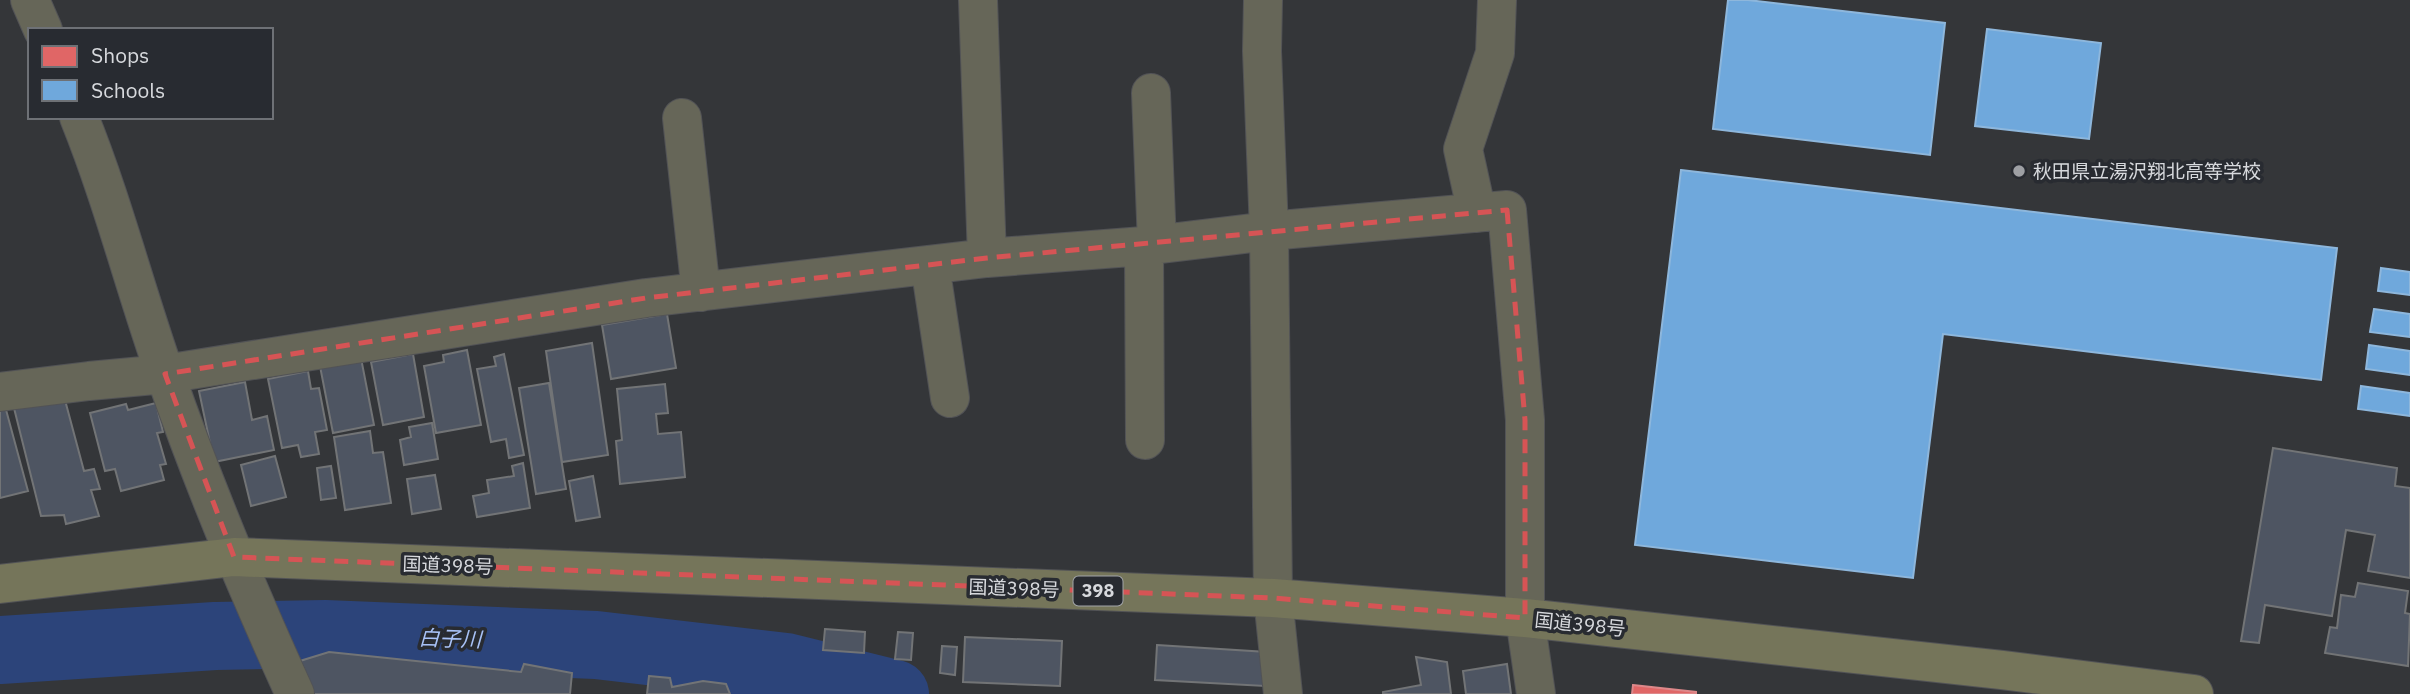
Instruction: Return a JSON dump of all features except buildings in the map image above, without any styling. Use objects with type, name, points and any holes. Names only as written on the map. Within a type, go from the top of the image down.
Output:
[{"type":"highway","name":"国道398号","points":[[0,584],[241,573],[1273,598],[1525,618],[2001,682],[2193,694]]},
{"type":"street","points":[[30,0],[42,28]]},
{"type":"street","points":[[978,0],[987,258]]},
{"type":"street","points":[[1263,0],[1262,51],[1269,231],[1273,598],[1283,694]]},
{"type":"street","points":[[1477,213],[1463,149],[1495,53],[1497,0]]},
{"type":"street","points":[[1145,440],[1151,245],[1151,93]]},
{"type":"street","points":[[682,118],[701,292]]},
{"type":"street","points":[[80,119],[99,166],[164,374],[241,573],[295,694]]},
{"type":"street","points":[[0,392],[89,380],[164,374],[701,292],[987,258],[1151,245],[1269,231],[1507,210],[1525,420],[1525,618],[1536,694]]},
{"type":"street","points":[[930,265],[950,398]]},
{"type":"highlighted area","points":[[1507,210],[1525,420],[1525,618],[1273,598],[234,557],[165,374],[646,298],[987,258]]},
{"type":"waterway","name":"白子川","points":[[0,650],[215,636],[325,634],[596,645],[786,667],[895,694]]},
{"type":"place","name":"秋田県立湯沢翔北高等学校","points":[[2019,171]]}]
